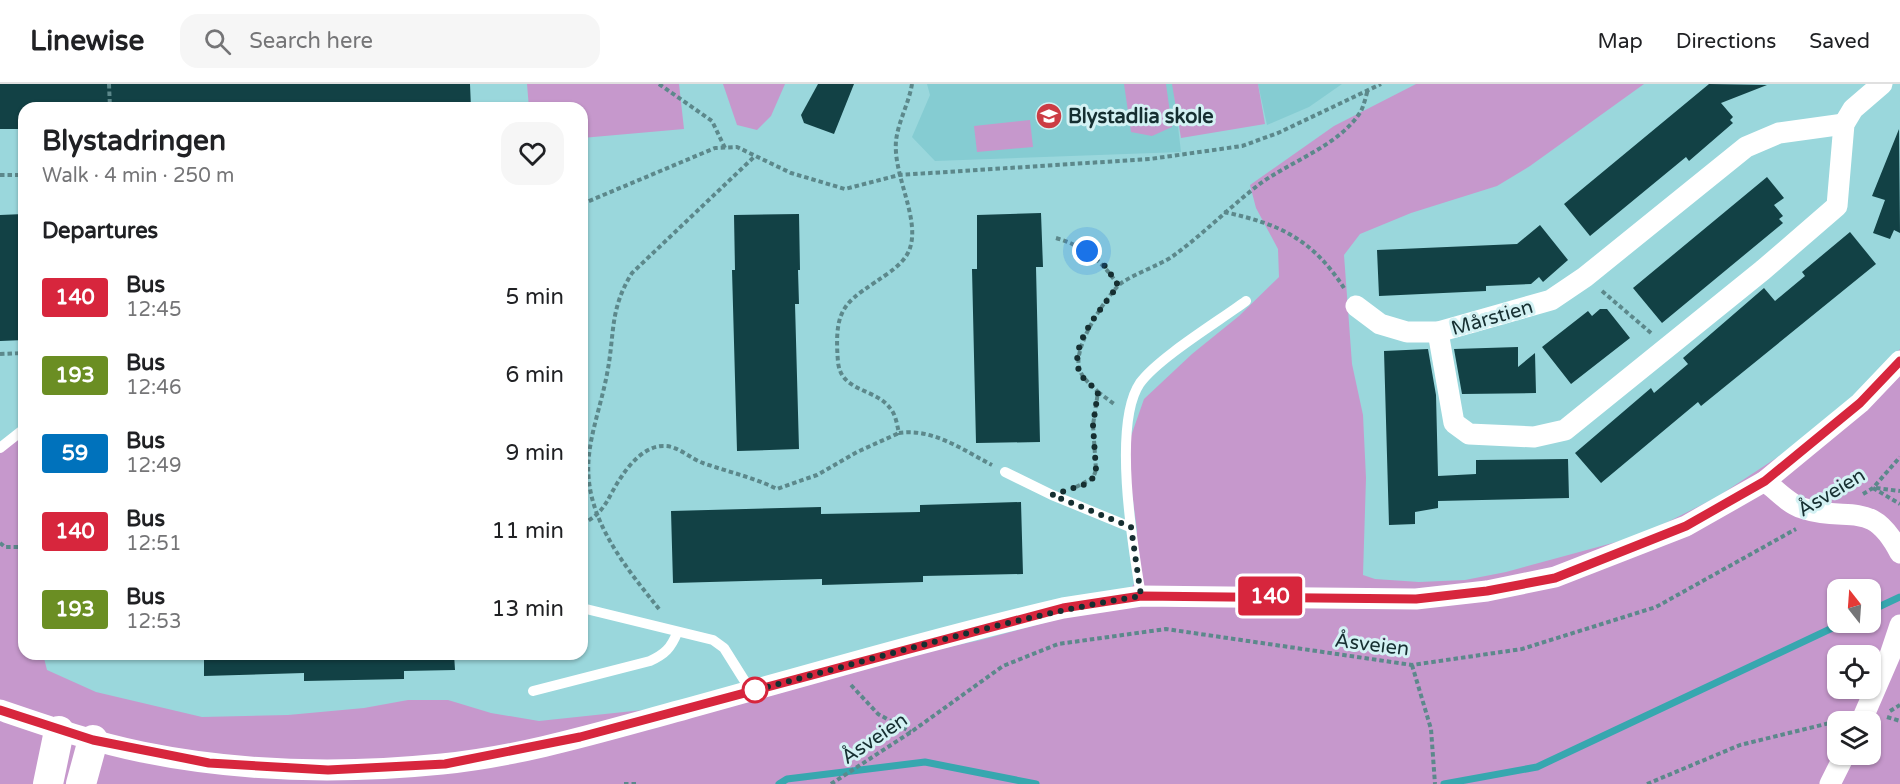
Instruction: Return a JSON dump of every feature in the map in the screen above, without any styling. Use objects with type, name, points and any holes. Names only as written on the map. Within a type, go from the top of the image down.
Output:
[{"type":"main road","points":[[48,784],[59,731]]},
{"type":"main road","points":[[81,784],[93,740]]},
{"type":"street","points":[[1844,124],[1853,109],[1882,84]]},
{"type":"street","name":"Mårstien","points":[[1844,124],[1837,206],[1763,270],[1565,430],[1534,437],[1469,434],[1454,423],[1438,332],[1551,300],[1585,277],[1746,147],[1779,133],[1844,124]]},
{"type":"street","points":[[1356,306],[1380,324],[1389,327],[1407,332],[1438,332]]},
{"type":"street","points":[[0,710],[59,731],[93,740],[209,763],[328,770],[445,764],[580,737],[999,623],[1063,608],[1141,596],[1416,599],[1487,591],[1555,578],[1675,530],[1765,481],[1860,403],[1900,361]]},
{"type":"street","points":[[1765,481],[1800,508],[1829,515],[1862,515],[1880,525],[1892,537],[1900,553]]},
{"type":"street","points":[[1871,711],[1900,625]]},
{"type":"street","points":[[1830,784],[1840,765]]},
{"type":"lane","points":[[1141,596],[1131,527],[1126,434],[1128,414],[1140,383],[1156,367],[1246,301]]},
{"type":"lane","points":[[0,448],[18,434]]},
{"type":"lane","points":[[1005,472],[1052,495],[1131,527]]},
{"type":"lane","points":[[588,610],[677,633],[701,636],[724,648],[751,691]]},
{"type":"lane","points":[[533,691],[650,661],[672,647],[677,633]]},
{"type":"path","points":[[109,84],[110,102]]},
{"type":"path","points":[[659,84],[712,121],[725,148]]},
{"type":"path","points":[[899,433],[891,408],[882,399],[851,385],[844,378],[838,362],[840,316],[845,307],[853,296],[896,268],[910,248],[910,218],[899,175],[896,140],[912,84]]},
{"type":"path","points":[[588,201],[715,148],[737,147],[791,173],[845,189],[899,175],[1150,159],[1242,146],[1278,133],[1368,88],[1381,84]]},
{"type":"path","points":[[1052,495],[1086,484],[1093,478],[1096,470],[1093,425],[1098,392],[1082,376],[1078,352],[1082,340],[1118,285],[1153,269],[1174,255],[1261,183],[1296,164],[1339,134],[1361,111],[1368,88]]},
{"type":"path","points":[[677,633],[610,543],[598,517],[588,481],[589,454],[608,372],[614,311],[621,291],[640,265],[755,156]]},
{"type":"path","points":[[0,175],[18,175]]},
{"type":"path","points":[[1224,212],[1264,220],[1292,235],[1317,254],[1356,306]]},
{"type":"path","points":[[1056,238],[1087,251],[1106,267],[1118,285]]},
{"type":"path","points":[[1585,277],[1668,347]]},
{"type":"path","points":[[0,354],[18,353]]},
{"type":"path","points":[[588,521],[598,517],[622,474],[642,453],[667,445],[702,463],[734,471],[777,489],[817,475],[857,452],[899,433],[913,431],[933,435],[1005,472]]},
{"type":"path","name":"Åsveien","points":[[831,784],[911,732],[1003,666],[1058,644],[1166,629],[1412,665],[1522,649],[1656,607],[1792,531],[1829,515],[1873,488],[1900,457]]},
{"type":"path","points":[[1873,488],[1900,491]]},
{"type":"path","points":[[1873,488],[1900,504]]},
{"type":"path","points":[[0,543],[5,547],[18,547]]},
{"type":"path","points":[[1412,665],[1431,729],[1435,784]]},
{"type":"path","points":[[836,669],[878,714],[911,732]]},
{"type":"path","points":[[1881,719],[1900,721]]},
{"type":"path","points":[[1647,784],[1740,745],[1827,727]]},
{"type":"path","points":[[624,784],[638,784]]},
{"type":"shaded area","points":[[527,84],[679,84],[684,129],[588,137],[588,102],[528,102]]},
{"type":"shaded area","points":[[723,84],[785,84],[771,116],[757,130],[737,125]]},
{"type":"shaded area","name":"Blystadlia skole","points":[[927,84],[1173,84],[1181,152],[935,161],[912,137],[930,95]]},
{"type":"shaded area","points":[[1124,84],[1166,84],[1172,127],[1152,136],[1131,132]]},
{"type":"shaded area","points":[[1172,84],[1258,84],[1265,124],[1181,138]]},
{"type":"shaded area","points":[[1258,84],[1342,84],[1309,107],[1267,125]]},
{"type":"shaded area","points":[[1416,84],[1644,84],[1530,166],[1497,186],[1411,213],[1360,234],[1344,255],[1352,364],[1363,415],[1366,478],[1363,575],[1375,579],[1419,582],[1465,580],[1506,572],[1642,535],[1717,497],[1829,423],[1900,349],[1900,784],[0,784],[0,451],[18,432],[18,660],[44,660],[47,670],[96,692],[202,717],[288,715],[364,708],[408,700],[448,700],[491,713],[539,721],[671,707],[981,640],[1121,602],[1134,584],[1137,530],[1130,478],[1130,439],[1144,399],[1192,354],[1239,316],[1279,277],[1278,249],[1256,208],[1250,185],[1334,126]]},
{"type":"shaded area","points":[[1030,120],[1033,147],[977,152],[974,126]]},
{"type":"building","points":[[0,84],[470,84],[471,102],[18,102],[18,129],[0,129]]},
{"type":"building","points":[[818,84],[854,84],[834,134],[804,123],[801,115]]},
{"type":"building","points":[[1709,84],[1767,85],[1721,103],[1733,117],[1730,120],[1733,123],[1689,161],[1686,157],[1590,236],[1564,204]]},
{"type":"building","points":[[1899,129],[1900,233],[1894,230],[1890,239],[1873,233],[1885,200],[1872,196]]},
{"type":"building","points":[[1767,177],[1784,198],[1774,205],[1783,216],[1779,219],[1783,223],[1662,323],[1633,288]]},
{"type":"building","points":[[1041,213],[1043,267],[1036,267],[1040,442],[976,443],[972,269],[977,269],[977,215]]},
{"type":"building","points":[[18,214],[18,340],[0,341],[0,215]]},
{"type":"building","points":[[799,214],[799,304],[795,304],[799,449],[737,451],[732,270],[735,270],[734,215]]},
{"type":"building","points":[[1540,225],[1568,260],[1543,282],[1539,277],[1531,284],[1486,286],[1486,291],[1379,296],[1377,250],[1517,244]]},
{"type":"building","points":[[1850,232],[1876,264],[1701,406],[1698,402],[1601,483],[1575,453],[1651,388],[1654,393],[1688,364],[1683,358],[1764,288],[1775,301],[1805,276],[1802,272]]},
{"type":"building","points":[[1600,309],[1607,309],[1630,338],[1571,384],[1542,347],[1588,311],[1592,316]]},
{"type":"building","points":[[1518,347],[1518,367],[1535,353],[1536,393],[1462,394],[1454,349]]},
{"type":"building","points":[[1428,349],[1436,395],[1438,476],[1476,474],[1476,460],[1568,459],[1569,498],[1438,501],[1438,508],[1415,512],[1415,524],[1389,525],[1384,351]]},
{"type":"building","points":[[1021,502],[1023,574],[923,576],[923,582],[822,585],[822,579],[673,583],[671,511],[821,507],[821,514],[920,512],[920,505]]},
{"type":"building","points":[[204,660],[454,660],[455,670],[404,671],[404,679],[304,681],[304,673],[204,676]]},
{"type":"waterway","points":[[1881,606],[1900,597]]},
{"type":"waterway","points":[[1444,784],[1537,767],[1827,630]]},
{"type":"waterway","points":[[779,784],[787,779],[925,762],[1036,784]]},
{"type":"bus line","name":"140","points":[[0,710],[59,731],[93,740],[142,752],[209,763],[328,770],[445,764],[580,737],[999,623],[1063,608],[1141,596],[1226,595],[1416,599],[1487,591],[1555,578],[1686,526],[1765,481],[1860,403],[1900,361]]},
{"type":"place","name":"Blystadlia skole","points":[[1049,116]]},
{"type":"route","points":[[755,690],[751,691],[999,623],[1063,608],[1141,596],[1131,527],[1052,495],[1086,484],[1093,478],[1096,470],[1093,425],[1098,392],[1082,376],[1078,366],[1078,352],[1082,340],[1118,285],[1106,267],[1087,251]]}]
